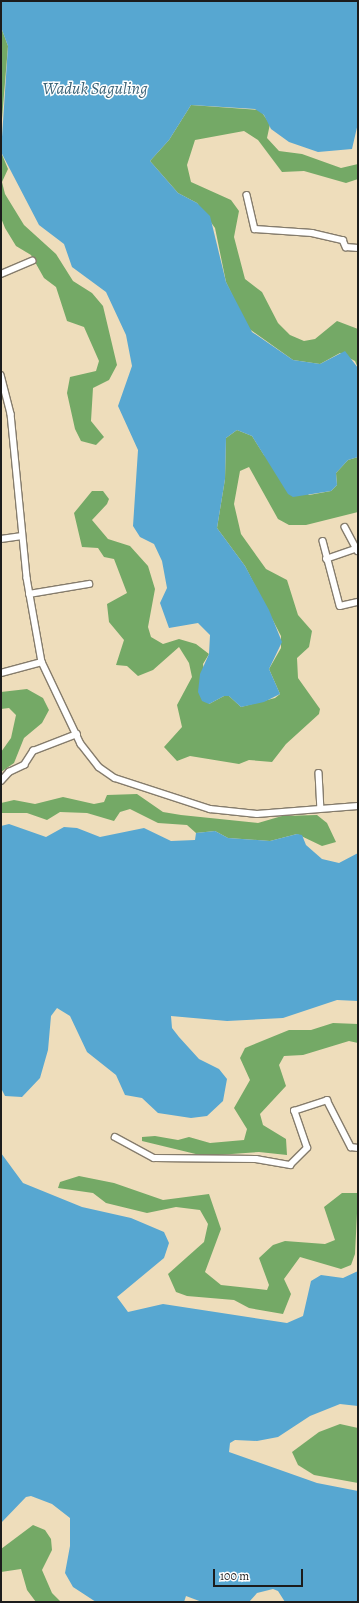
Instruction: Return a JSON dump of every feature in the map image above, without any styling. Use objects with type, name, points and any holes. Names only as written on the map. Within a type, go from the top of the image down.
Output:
[{"type":"street","points":[[247,195],[255,229],[312,233],[343,240],[346,247],[358,248]]},
{"type":"street","points":[[1,274],[32,261]]},
{"type":"street","points":[[1,375],[3,393],[11,414],[29,594],[42,662],[77,734],[106,774],[185,803],[257,814],[321,807],[358,806]]},
{"type":"street","points":[[326,559],[357,549],[345,527]]},
{"type":"street","points":[[1,539],[22,536]]},
{"type":"street","points":[[322,541],[326,559],[341,606],[358,602]]},
{"type":"street","points":[[29,594],[89,584]]},
{"type":"street","points":[[1,673],[42,662]]},
{"type":"street","points":[[1,781],[9,772],[24,765],[33,751],[77,734]]},
{"type":"street","points":[[319,773],[321,807]]},
{"type":"street","points":[[115,1137],[154,1158],[256,1159],[290,1165],[307,1148],[294,1111],[327,1100],[350,1146],[358,1148]]},
{"type":"green space","points":[[1,27],[8,46],[1,131]]},
{"type":"green space","points":[[191,105],[260,110],[270,124],[267,138],[279,151],[302,154],[341,168],[358,164],[358,179],[346,183],[304,171],[282,172],[258,140],[244,131],[195,140],[187,165],[191,182],[231,200],[239,211],[234,237],[245,279],[262,292],[278,323],[290,335],[304,341],[315,339],[337,321],[358,329],[358,368],[355,361],[340,353],[320,364],[293,360],[248,328],[226,282],[215,228],[197,203],[178,193],[150,161],[169,140]]},
{"type":"green space","points":[[1,152],[8,169],[2,182],[5,194],[24,225],[56,254],[73,281],[92,293],[103,306],[117,365],[109,380],[93,388],[91,421],[104,437],[96,445],[81,441],[75,429],[67,393],[70,377],[96,371],[99,361],[84,327],[67,321],[56,287],[44,278],[31,255],[16,246],[5,228],[1,218]]},
{"type":"green space","points":[[237,430],[252,436],[264,455],[309,495],[331,491],[337,485],[336,473],[348,460],[358,457],[358,512],[306,525],[289,525],[278,519],[249,467],[240,471],[234,504],[241,534],[266,569],[287,580],[298,615],[312,631],[309,647],[297,658],[298,678],[320,709],[319,714],[286,744],[272,762],[249,760],[239,764],[190,756],[177,761],[164,747],[182,727],[177,705],[192,677],[189,663],[179,647],[153,670],[138,676],[127,666],[116,665],[124,640],[109,622],[107,604],[127,593],[114,559],[104,557],[98,548],[82,547],[74,513],[92,491],[103,491],[109,499],[107,504],[92,520],[108,539],[130,546],[148,566],[155,589],[148,627],[151,637],[163,644],[179,639],[196,644],[209,654],[203,664],[209,704],[224,696],[229,696],[241,707],[275,698],[280,694],[269,669],[281,648],[281,636],[245,566],[217,528],[225,479],[226,438]]},
{"type":"green space","points":[[27,689],[43,698],[49,710],[42,723],[24,738],[14,763],[1,772],[1,752],[11,738],[16,715],[9,708],[1,709],[1,692]]},
{"type":"green space","points":[[137,794],[163,812],[181,815],[258,823],[282,816],[317,815],[327,823],[336,842],[322,846],[297,834],[270,841],[228,838],[215,831],[196,833],[187,825],[158,823],[130,809],[120,812],[114,821],[87,813],[60,812],[47,820],[27,813],[1,813],[1,803],[14,800],[35,804],[63,797],[94,804],[104,802],[107,795]]},
{"type":"green space","points":[[333,1023],[358,1024],[358,1043],[349,1041],[303,1055],[284,1056],[279,1065],[286,1086],[260,1114],[263,1125],[286,1139],[287,1155],[259,1152],[204,1156],[142,1141],[142,1137],[155,1136],[178,1140],[189,1137],[210,1143],[244,1140],[247,1129],[234,1108],[250,1080],[240,1058],[245,1048],[289,1030],[311,1030]]},
{"type":"green space","points":[[79,1176],[114,1183],[163,1200],[209,1194],[221,1229],[205,1272],[221,1285],[267,1290],[269,1285],[259,1258],[273,1245],[285,1241],[325,1244],[335,1240],[324,1207],[342,1193],[358,1193],[355,1254],[351,1265],[341,1269],[300,1257],[284,1279],[291,1294],[283,1314],[249,1308],[234,1300],[187,1296],[176,1292],[168,1274],[204,1242],[208,1224],[200,1210],[176,1207],[147,1213],[106,1203],[93,1193],[58,1188],[60,1182]]},
{"type":"green space","points":[[340,1424],[358,1428],[358,1483],[314,1475],[298,1465],[292,1452],[319,1432]]},
{"type":"green space","points":[[33,1525],[45,1530],[51,1539],[52,1550],[42,1570],[52,1593],[61,1602],[36,1602],[27,1590],[21,1569],[1,1572],[1,1549]]},
{"type":"water","name":"Waduk Saguling","points":[[1,1],[358,1],[358,123],[352,149],[318,152],[289,142],[271,129],[264,115],[255,109],[191,105],[169,140],[150,161],[178,193],[197,203],[210,216],[226,282],[252,332],[293,360],[320,364],[345,351],[358,368],[358,457],[348,460],[336,473],[337,485],[331,491],[293,497],[288,494],[252,436],[237,430],[226,438],[225,479],[217,528],[245,566],[269,610],[282,642],[269,669],[280,694],[264,702],[241,707],[229,696],[224,696],[209,704],[202,701],[198,692],[200,674],[209,654],[210,635],[198,623],[169,628],[160,603],[167,588],[162,561],[154,544],[140,537],[133,526],[138,450],[118,406],[132,366],[126,335],[106,292],[72,267],[64,244],[39,225],[1,152],[8,46],[1,27]]},
{"type":"water","points":[[9,824],[46,837],[64,827],[77,828],[100,837],[144,828],[171,841],[195,840],[196,833],[215,831],[228,838],[270,841],[297,834],[302,835],[306,845],[322,859],[339,863],[358,853],[358,1001],[337,1000],[283,1018],[227,1021],[171,1016],[172,1028],[179,1037],[199,1059],[219,1069],[227,1079],[223,1101],[207,1116],[191,1118],[158,1113],[142,1098],[125,1095],[116,1075],[87,1052],[70,1016],[57,1008],[51,1016],[48,1050],[40,1078],[22,1097],[5,1096],[1,1088],[1,826]]},
{"type":"water","points":[[1,1153],[23,1183],[82,1207],[131,1218],[164,1232],[169,1243],[164,1258],[117,1297],[128,1312],[163,1304],[287,1323],[303,1316],[311,1281],[321,1275],[343,1278],[358,1271],[358,1406],[340,1404],[310,1416],[278,1437],[257,1441],[235,1440],[230,1443],[229,1452],[317,1483],[358,1491],[358,1602],[285,1602],[278,1591],[273,1589],[257,1593],[249,1602],[202,1602],[186,1596],[184,1602],[96,1602],[73,1587],[65,1573],[70,1546],[70,1518],[52,1504],[31,1496],[26,1497],[1,1523]]}]
